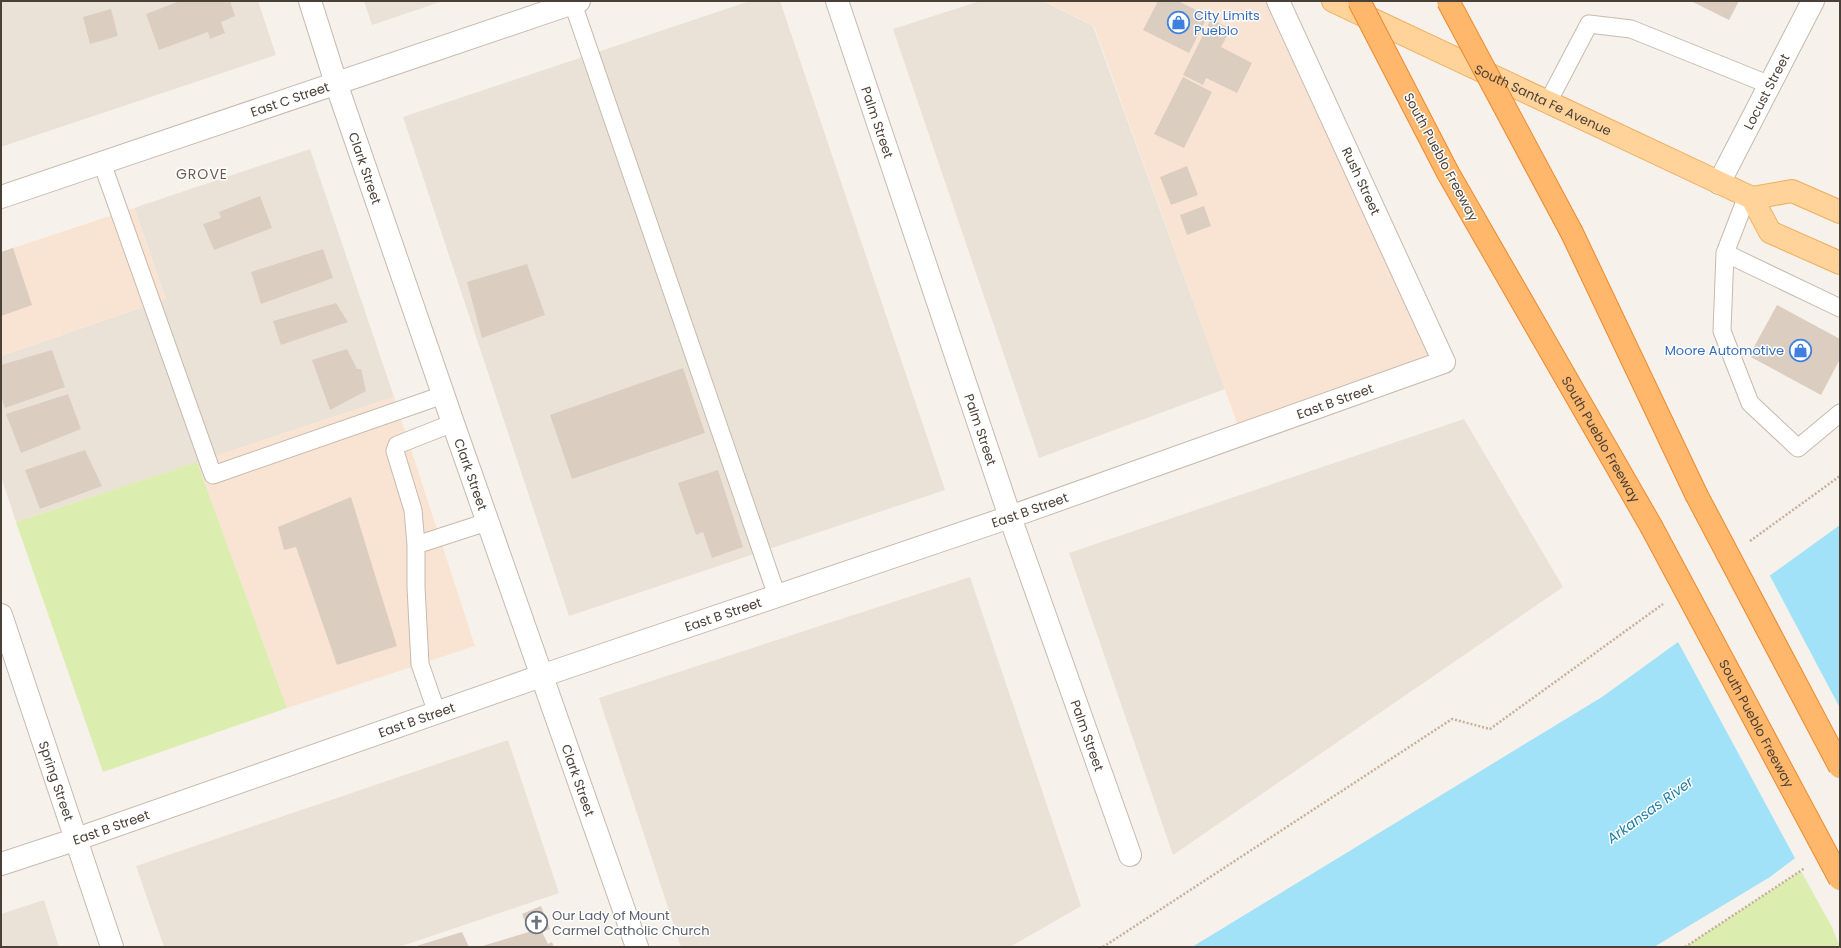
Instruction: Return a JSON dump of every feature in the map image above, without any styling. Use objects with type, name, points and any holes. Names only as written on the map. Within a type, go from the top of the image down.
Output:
[{"type":"highway","name":"South Pueblo Freeway","points":[[1359,1],[1448,173],[1651,526],[1840,879]]},
{"type":"highway","points":[[1448,1],[1572,233],[1696,494],[1840,767]]},
{"type":"main road","name":"South Santa Fe Avenue","points":[[1333,1],[1750,197]]},
{"type":"main road","points":[[1840,212],[1792,191],[1750,197],[1770,232],[1840,263]]},
{"type":"street","name":"Clark Street","points":[[310,1],[336,84],[443,395],[637,947]]},
{"type":"street","name":"Palm Street","points":[[837,1],[1010,517],[1130,855]]},
{"type":"street","name":"Rush Street","points":[[1278,1],[1444,362]]},
{"type":"street","name":"Locust Street","points":[[1719,183],[1813,1]]},
{"type":"street","name":"East C Street","points":[[1,197],[575,2]]},
{"type":"street","name":"East B Street","points":[[1,864],[77,839],[541,676],[1010,517],[1444,362]]},
{"type":"street","name":"Spring Street","points":[[1,615],[112,947]]},
{"type":"lane","points":[[575,2],[777,596]]},
{"type":"lane","points":[[1548,102],[1589,24],[1631,29],[1770,85]]},
{"type":"lane","points":[[102,163],[213,475],[443,395]]},
{"type":"lane","points":[[1750,197],[1725,253],[1722,331],[1750,403],[1798,448],[1840,413]]},
{"type":"lane","points":[[1725,253],[1840,308]]},
{"type":"lane","points":[[438,713],[420,664],[416,587],[416,545],[413,510],[395,448],[398,445],[453,423]]},
{"type":"lane","points":[[416,545],[487,522]]},
{"type":"path","points":[[1749,542],[1840,476]]},
{"type":"path","points":[[1103,947],[1452,719],[1490,729],[1665,602]]},
{"type":"path","points":[[1685,947],[1807,866]]},
{"type":"shaded area","points":[[1,1],[258,1],[276,55],[1,147]]},
{"type":"shaded area","points":[[364,1],[443,1],[372,25]]},
{"type":"shaded area","points":[[750,1],[780,1],[945,490],[569,616],[403,117]]},
{"type":"shaded area","points":[[980,1],[1043,1],[1093,26],[1225,389],[1039,458],[893,29]]},
{"type":"shaded area","points":[[1043,1],[1278,1],[1444,362],[1241,434],[1094,26]]},
{"type":"shaded area","points":[[310,149],[394,397],[16,522],[1,476],[1,356],[166,299],[134,208]]},
{"type":"shaded area","points":[[134,208],[166,299],[1,356],[1,252]]},
{"type":"shaded area","points":[[394,397],[475,646],[287,708],[197,462]]},
{"type":"shaded area","points":[[1464,419],[1563,587],[1173,855],[1069,553]]},
{"type":"shaded area","points":[[970,577],[1081,906],[1010,947],[681,947],[599,698]]},
{"type":"shaded area","points":[[508,740],[559,893],[399,947],[164,947],[136,866]]},
{"type":"shaded area","points":[[44,900],[59,947],[1,947],[1,914]]},
{"type":"green space","points":[[197,462],[287,708],[103,772],[16,522]]},
{"type":"green space","points":[[1801,871],[1832,927],[1840,947],[1685,947]]},
{"type":"water","name":"Arkansas River","points":[[1840,525],[1840,824],[1770,877],[1654,947],[1192,947],[1602,697]]},
{"type":"pier","points":[[1769,574],[1840,708],[1840,827],[1796,860],[1677,640]]},
{"type":"building","points":[[180,1],[225,1],[226,3],[230,1],[235,16],[221,22],[225,33],[210,39],[208,32],[159,50],[146,14]]},
{"type":"building","points":[[1158,1],[1178,1],[1208,16],[1189,53],[1143,30]]},
{"type":"building","points":[[1691,1],[1739,1],[1729,20]]},
{"type":"building","points":[[111,9],[118,36],[90,44],[83,17]]},
{"type":"building","points":[[1211,19],[1231,29],[1221,47],[1252,63],[1237,93],[1206,78],[1203,85],[1183,75]]},
{"type":"building","points":[[1183,77],[1212,92],[1184,148],[1154,134]]},
{"type":"building","points":[[1187,166],[1198,195],[1171,205],[1160,177]]},
{"type":"building","points":[[260,196],[272,228],[214,250],[203,224],[221,218],[219,212]]},
{"type":"building","points":[[1204,206],[1211,226],[1187,235],[1180,215]]},
{"type":"building","points":[[13,248],[32,305],[1,316],[1,252]]},
{"type":"building","points":[[323,249],[333,278],[261,304],[251,272]]},
{"type":"building","points":[[527,264],[545,315],[482,338],[467,282]]},
{"type":"building","points":[[336,303],[348,322],[281,345],[273,321]]},
{"type":"building","points":[[1777,305],[1840,339],[1840,359],[1821,395],[1749,356]]},
{"type":"building","points":[[347,349],[357,369],[361,369],[366,391],[330,410],[312,360]]},
{"type":"building","points":[[52,350],[65,387],[5,408],[1,397],[1,365]]},
{"type":"building","points":[[683,368],[705,433],[572,479],[550,415]]},
{"type":"building","points":[[68,394],[81,429],[21,453],[6,414]]},
{"type":"building","points":[[85,450],[102,486],[40,509],[25,470]]},
{"type":"building","points":[[718,470],[743,547],[712,558],[703,532],[696,535],[678,483]]},
{"type":"building","points":[[351,497],[397,646],[337,665],[296,547],[284,550],[278,527]]},
{"type":"building","name":"Our Lady of Mount Carmel Catholic Church","points":[[541,906],[550,929],[542,932],[548,944],[552,942],[554,947],[479,947],[529,932],[522,914]]},
{"type":"building","points":[[462,932],[469,947],[413,947]]},
{"type":"place","name":"City Limits Pueblo","points":[[1178,22]]},
{"type":"place","name":"Moore Automotive","points":[[1800,350]]},
{"type":"place","name":"Our Lady of Mount Carmel Catholic Church","points":[[536,922]]},
{"type":"district","name":"GROVE","points":[[202,174]]}]
